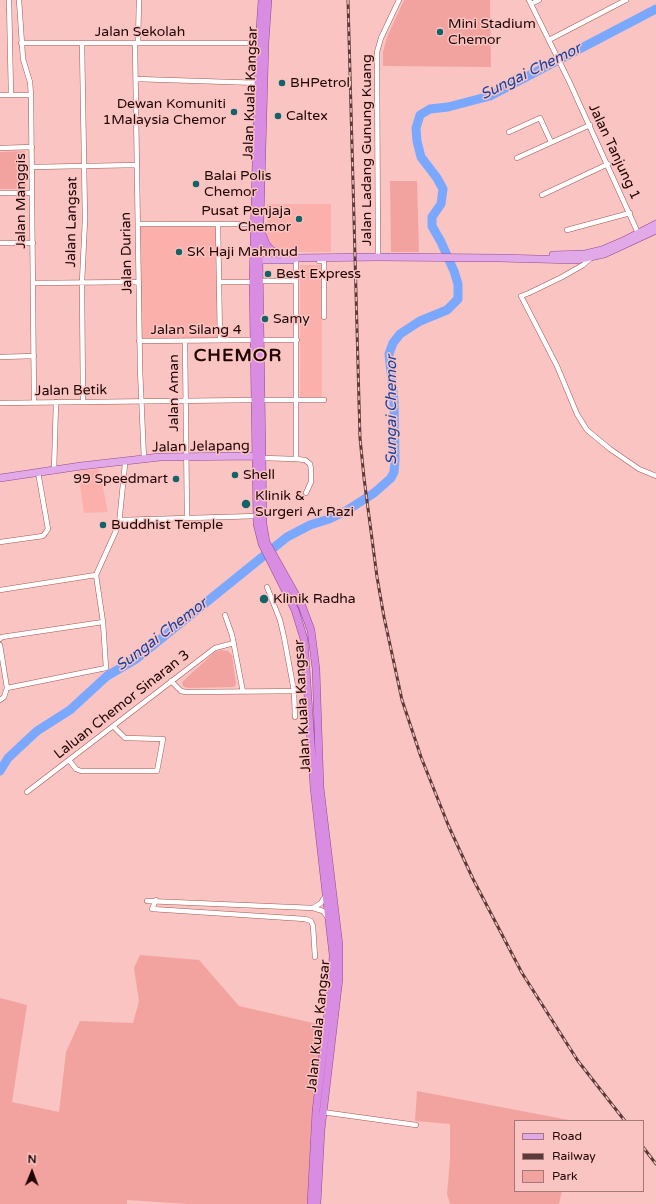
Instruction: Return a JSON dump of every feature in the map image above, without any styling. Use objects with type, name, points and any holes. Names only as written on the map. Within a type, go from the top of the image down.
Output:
[{"type":"highway","name":"Jalan Kuala Kangsar","points":[[262,0],[258,225],[256,258],[258,400],[257,458],[259,516],[264,543],[290,599],[304,639],[314,788],[333,951],[332,979],[311,1204]]},
{"type":"highway","name":"Jalan Kuala Kangsar","points":[[262,43],[268,0]]},
{"type":"highway","points":[[258,225],[266,244],[279,256]]},
{"type":"highway","name":"Jalan Kuala Kangsar","points":[[273,562],[302,606],[309,623],[312,637],[316,669],[320,786],[339,956],[338,985],[319,1111],[318,1204]]},
{"type":"highway","points":[[312,637],[312,682],[307,691],[313,698],[317,714]]},
{"type":"main road","points":[[499,258],[567,255],[594,252],[611,247],[656,224]]},
{"type":"main road","points":[[629,243],[638,233],[656,230]]},
{"type":"main road","points":[[256,258],[296,260],[378,257],[434,257],[576,260],[604,254],[656,230]]},
{"type":"main road","points":[[256,258],[290,255],[296,260]]},
{"type":"main road","name":"Jalan Jelapang","points":[[0,480],[54,471],[144,460],[186,458],[257,458]]},
{"type":"main road","name":"Jalan Jelapang","points":[[54,471],[125,464],[144,460]]},
{"type":"street","points":[[9,0],[11,95]]},
{"type":"street","name":"Jalan Manggis","points":[[19,0],[21,44],[23,59],[30,82],[31,95],[34,402]]},
{"type":"street","name":"Jalan Durian","points":[[139,0],[136,79],[138,282],[144,460]]},
{"type":"street","points":[[259,0],[262,10]]},
{"type":"street","name":"Jalan Ladang Gunung Kuang","points":[[378,257],[377,52],[381,38],[399,0]]},
{"type":"street","points":[[530,2],[539,0]]},
{"type":"street","points":[[549,40],[626,0]]},
{"type":"street","name":"Jalan Tanjung 1","points":[[530,2],[590,125],[638,233]]},
{"type":"street","name":"Jalan Langsat","points":[[82,43],[85,219],[82,283],[83,402]]},
{"type":"street","name":"Jalan Sekolah","points":[[21,44],[262,43]]},
{"type":"street","points":[[136,79],[261,83]]},
{"type":"street","points":[[0,95],[31,95]]},
{"type":"street","points":[[509,132],[540,118],[551,142]]},
{"type":"street","points":[[517,158],[590,125]]},
{"type":"street","points":[[0,148],[32,147]]},
{"type":"street","points":[[542,195],[608,164]]},
{"type":"street","points":[[32,167],[137,165]]},
{"type":"street","points":[[0,193],[32,193]]},
{"type":"street","points":[[567,230],[630,213]]},
{"type":"street","points":[[138,224],[258,225]]},
{"type":"street","points":[[218,224],[220,340]]},
{"type":"street","points":[[0,243],[32,243]]},
{"type":"street","points":[[591,258],[583,265],[562,277],[521,296],[556,366],[577,414],[587,430],[610,449],[639,469],[656,476]]},
{"type":"street","points":[[296,459],[296,260],[324,261],[324,317]]},
{"type":"street","points":[[220,282],[296,281]]},
{"type":"street","points":[[33,283],[138,282]]},
{"type":"street","name":"Jalan Aman","points":[[185,340],[187,517]]},
{"type":"street","name":"Jalan Silang 4","points":[[139,341],[296,340]]},
{"type":"street","points":[[0,357],[34,356]]},
{"type":"street","name":"Jalan Betik","points":[[0,403],[185,400],[324,400]]},
{"type":"street","points":[[54,471],[56,402]]},
{"type":"street","points":[[257,458],[305,460],[310,464],[312,469],[311,482],[306,493]]},
{"type":"street","points":[[7,688],[106,668],[103,622],[96,575],[120,520],[125,464]]},
{"type":"street","points":[[0,542],[43,536],[48,529],[38,474]]},
{"type":"street","points":[[120,520],[259,516]]},
{"type":"street","points":[[0,590],[96,575]]},
{"type":"street","points":[[267,587],[280,620],[294,691],[295,717]]},
{"type":"street","points":[[225,615],[234,643],[243,692]]},
{"type":"street","points":[[0,639],[2,637],[103,622]]},
{"type":"street","name":"Laluan Chemor Sinaran 3","points":[[27,792],[215,648],[234,643]]},
{"type":"street","points":[[0,645],[7,688],[4,697],[0,700]]},
{"type":"street","points":[[171,681],[183,692],[307,691]]},
{"type":"street","points":[[69,760],[76,770],[81,771],[157,771],[163,739],[125,738],[114,726]]},
{"type":"street","points":[[313,908],[321,903],[326,895]]},
{"type":"street","points":[[147,900],[313,908],[323,911],[329,919]]},
{"type":"street","points":[[156,900],[152,909],[284,917],[311,921],[313,926],[315,957]]},
{"type":"street","points":[[283,906],[284,917]]},
{"type":"street","points":[[319,1111],[416,1125]]},
{"type":"shaded area","name":"Pusat Penjaja Chemor","points":[[267,204],[331,204],[331,252],[274,252],[267,234]]},
{"type":"shaded area","name":"SK Haji Mahmud","points":[[220,221],[220,340],[139,341],[139,222]]},
{"type":"shaded area","points":[[300,265],[322,265],[322,397],[300,397]]},
{"type":"shaded area","points":[[99,469],[108,512],[84,513],[78,471]]},
{"type":"green space","name":"Mini Stadium Chemor","points":[[404,0],[490,0],[491,67],[383,66],[383,52],[387,37]]},
{"type":"green space","points":[[25,151],[26,189],[0,189],[0,152]]},
{"type":"green space","points":[[390,181],[417,181],[419,252],[391,252]]},
{"type":"green space","points":[[221,650],[228,651],[232,655],[236,683],[235,686],[184,687],[182,684],[183,681],[215,652]]},
{"type":"green space","points":[[140,955],[199,960],[239,1006],[326,1026],[311,1204],[188,1204],[127,1200],[127,1204],[0,1204],[0,998],[27,1005],[12,1102],[59,1112],[66,1052],[80,1021],[133,1023],[139,1001],[134,968]]},
{"type":"green space","points":[[417,1091],[569,1120],[514,1120],[514,1192],[562,1192],[559,1204],[450,1204],[447,1194],[450,1159],[450,1124],[415,1121]]},
{"type":"waterway","name":"Sungai Chemor","points":[[0,771],[8,758],[37,731],[70,710],[107,676],[136,659],[287,537],[310,525],[329,519],[346,511],[374,493],[391,478],[394,472],[395,460],[394,401],[389,354],[393,343],[400,334],[420,321],[447,310],[458,299],[458,284],[454,271],[432,226],[432,217],[441,204],[443,189],[437,178],[421,157],[417,141],[416,128],[420,115],[430,109],[448,107],[490,96],[656,9]]},
{"type":"railway","points":[[348,0],[360,438],[377,577],[402,700],[421,757],[449,827],[473,879],[522,973],[578,1061],[624,1120]]},
{"type":"railway","points":[[644,1148],[656,1164]]},
{"type":"place","name":"Mini Stadium Chemor","points":[[440,32]]},
{"type":"place","name":"BHPetrol","points":[[282,83]]},
{"type":"place","name":"Dewan Komuniti 1Malaysia Chemor","points":[[234,112]]},
{"type":"place","name":"Caltex","points":[[278,116]]},
{"type":"place","name":"Balai Polis Chemor","points":[[196,184]]},
{"type":"place","name":"Pusat Penjaja Chemor","points":[[299,219]]},
{"type":"place","name":"SK Haji Mahmud","points":[[179,252]]},
{"type":"place","name":"Best Express","points":[[268,274]]},
{"type":"place","name":"Samy","points":[[265,319]]},
{"type":"place","name":"Shell","points":[[235,475]]},
{"type":"place","name":"99 Speedmart","points":[[176,479]]},
{"type":"place","name":"Klinik & Surgeri Ar Razi","points":[[246,504]]},
{"type":"place","name":"Buddhist Temple","points":[[103,525]]},
{"type":"place","name":"Klinik Radha","points":[[264,599]]},
{"type":"district","name":"CHEMOR","points":[[238,356]]}]
